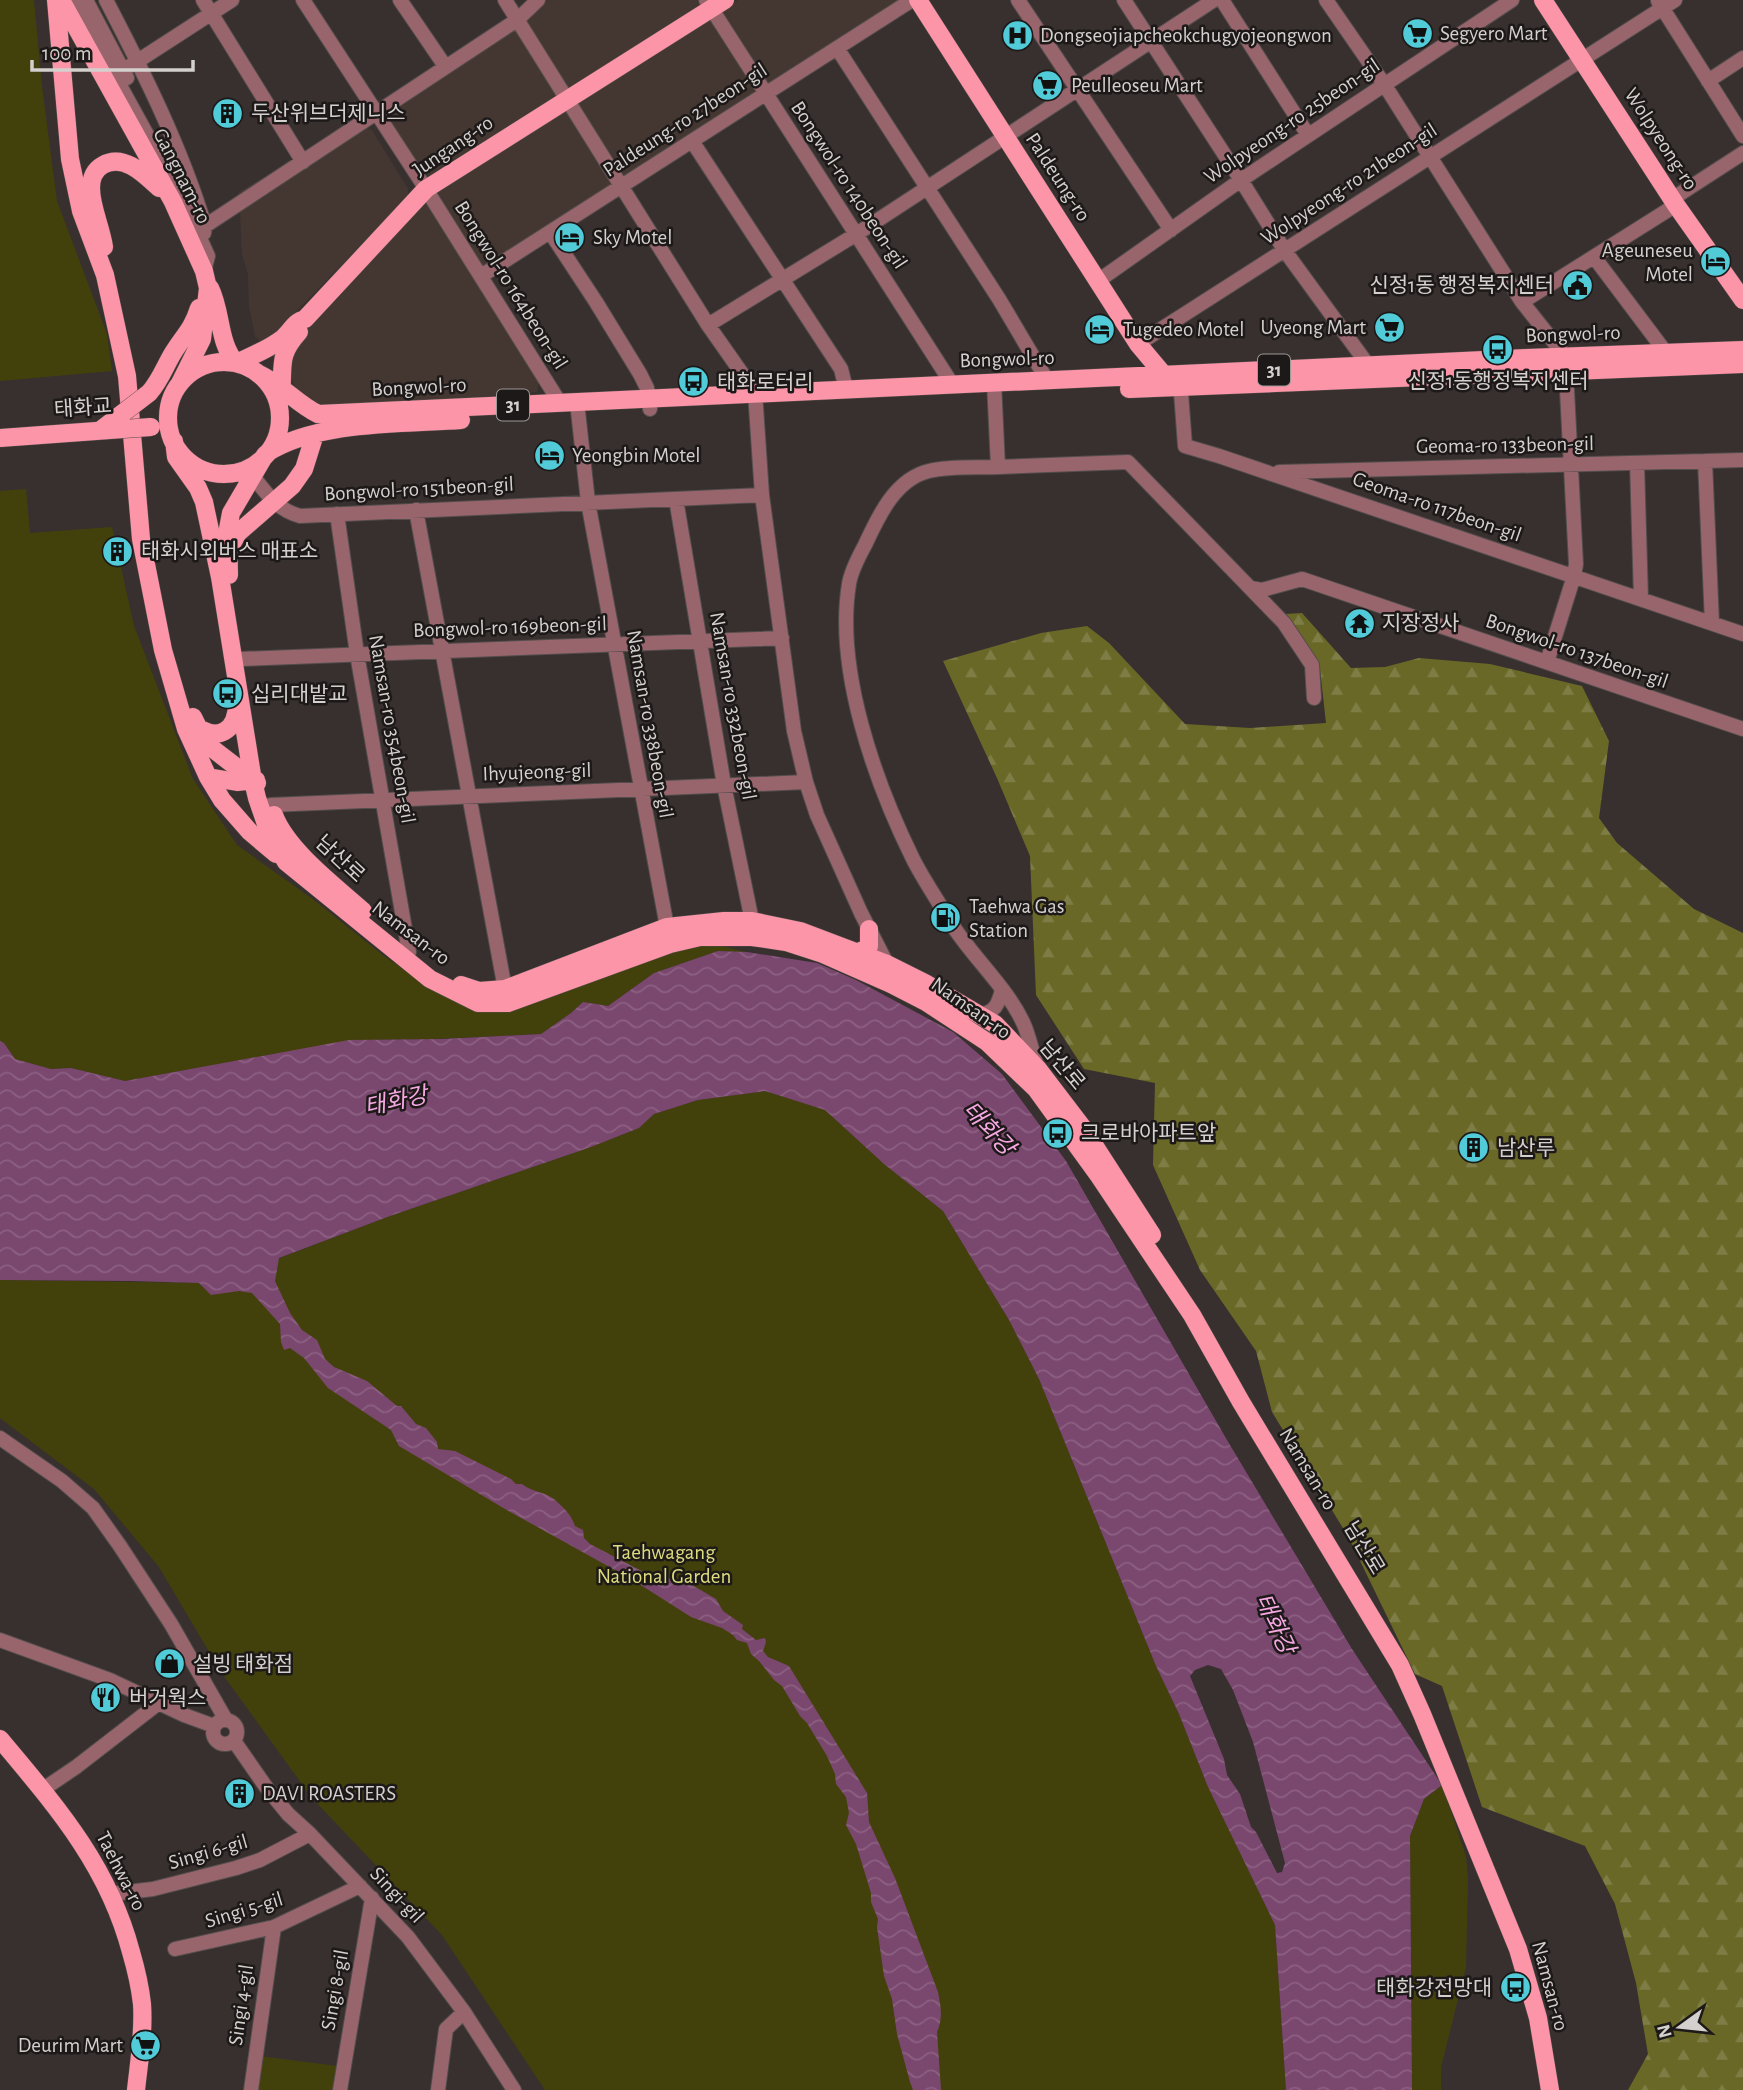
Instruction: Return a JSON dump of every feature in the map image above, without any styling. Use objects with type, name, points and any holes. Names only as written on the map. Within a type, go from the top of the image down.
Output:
[{"type":"main road","name":"Gangnam-ro","points":[[59,0],[178,201],[206,276],[202,339],[180,383]]},
{"type":"main road","points":[[59,0],[70,159],[81,211],[104,275],[127,376],[141,540],[163,650],[186,729],[208,777],[222,800],[250,832],[286,862]]},
{"type":"main road","name":"Paldeung-ro","points":[[915,0],[1138,344],[1175,379]]},
{"type":"main road","name":"Wolpyeong-ro","points":[[1544,0],[1674,202],[1743,300]]},
{"type":"main road","name":"Jungang-ro","points":[[236,363],[264,351],[284,337],[299,320],[305,319],[426,189],[714,3]]},
{"type":"main road","points":[[104,275],[101,233],[91,191],[92,178],[97,169],[106,163],[118,161],[130,165],[178,201]]},
{"type":"main road","points":[[206,276],[216,301],[223,337],[231,358],[236,363]]},
{"type":"main road","points":[[102,429],[149,393],[156,384],[174,351],[193,327],[206,276]]},
{"type":"main road","points":[[279,412],[282,363],[287,345],[304,327],[305,319]]},
{"type":"main road","name":"Bongwol-ro","points":[[755,398],[846,389],[951,384],[995,388],[1047,380],[1175,379],[1368,365],[1528,365],[1743,350]]},
{"type":"main road","points":[[250,472],[216,473],[202,469],[179,452],[165,431],[169,406],[176,389],[188,375],[204,365],[223,361],[242,364],[259,374],[271,386],[278,402],[280,419],[277,435],[266,454],[250,472],[231,513],[227,552],[257,776],[269,800]]},
{"type":"main road","points":[[1565,363],[1743,364]]},
{"type":"main road","points":[[572,406],[1528,365]]},
{"type":"main road","name":"Bongwol-ro","points":[[259,374],[318,414],[572,406]]},
{"type":"main road","name":"Bongwol-ro","points":[[266,454],[293,439],[314,434],[382,425],[489,418],[572,406]]},
{"type":"main road","name":"태화교","points":[[0,438],[102,429],[165,431]]},
{"type":"main road","name":"Namsan-ro","points":[[165,431],[176,457],[198,488],[204,502],[257,776],[257,798],[269,833],[286,862],[430,979],[478,1003],[508,1003],[670,944],[700,937],[752,937],[786,942],[823,954],[926,1002],[988,1042],[1036,1090],[1099,1176],[1192,1315],[1241,1402],[1399,1665],[1422,1714],[1518,1949],[1538,2018],[1550,2090]]},
{"type":"main road","points":[[227,552],[238,533],[292,486],[304,469],[314,434]]},
{"type":"main road","points":[[163,650],[179,674],[196,726],[213,749],[257,776]]},
{"type":"main road","points":[[196,726],[204,731],[219,733],[232,725],[236,719],[238,688]]},
{"type":"main road","points":[[208,777],[237,782],[257,776]]},
{"type":"main road","name":"남산로","points":[[269,800],[277,825],[291,845],[409,952],[457,983],[479,991],[505,989],[667,927],[752,920],[800,931],[887,964],[995,1024],[1038,1069],[1083,1128],[1187,1290],[1409,1670],[1524,1939],[1547,2008],[1560,2090]]},
{"type":"main road","points":[[858,953],[869,946],[869,929]]},
{"type":"main road","name":"Taehwa-ro","points":[[0,1739],[76,1833],[111,1894],[125,1926],[142,2004],[136,2090]]},
{"type":"street","points":[[73,0],[178,201],[203,241],[208,256],[206,276]]},
{"type":"street","points":[[86,0],[170,159],[178,201]]},
{"type":"street","points":[[106,0],[138,61],[192,182],[205,226],[203,241]]},
{"type":"street","points":[[203,0],[303,162]]},
{"type":"street","points":[[123,70],[232,0]]},
{"type":"street","name":"Bongwol-ro 164beon-gil","points":[[303,0],[481,276],[572,406]]},
{"type":"street","points":[[400,0],[445,66]]},
{"type":"street","points":[[505,0],[755,398],[762,495],[794,731],[817,815],[887,964]]},
{"type":"street","points":[[205,226],[517,20],[538,0]]},
{"type":"street","name":"Paldeung-ro 27beon-gil","points":[[481,276],[915,0]]},
{"type":"street","points":[[1018,0],[1171,230]]},
{"type":"street","points":[[1124,0],[1284,251],[1368,365]]},
{"type":"street","points":[[708,325],[855,235],[1214,0]]},
{"type":"street","points":[[1222,0],[1308,135]]},
{"type":"street","points":[[1326,0],[1384,84],[1521,302],[1565,363],[1576,564],[1546,662]]},
{"type":"street","name":"Wolpyeong-ro 25beon-gil","points":[[1098,281],[1241,180],[1512,0]]},
{"type":"street","name":"Bongwol-ro 140beon-gil","points":[[714,3],[765,94],[951,384]]},
{"type":"street","points":[[1665,3],[1743,136]]},
{"type":"street","name":"Wolpyeong-ro 21beon-gil","points":[[1138,344],[1582,60],[1665,3]]},
{"type":"street","points":[[837,48],[999,299],[1047,380]]},
{"type":"street","points":[[1708,80],[1743,58]]},
{"type":"street","points":[[692,141],[841,369],[846,389]]},
{"type":"street","points":[[1521,302],[1594,257],[1743,153]]},
{"type":"street","points":[[550,232],[640,374],[647,388],[650,404]]},
{"type":"street","points":[[1594,257],[1667,354]]},
{"type":"street","name":"Geoma-ro 117beon-gil","points":[[1175,379],[1185,446],[1743,634]]},
{"type":"street","points":[[995,388],[998,467]]},
{"type":"street","name":"Namsan-ro 338beon-gil","points":[[572,406],[667,927]]},
{"type":"street","name":"Geoma-ro 133beon-gil","points":[[1268,472],[1743,460]]},
{"type":"street","points":[[1705,461],[1712,623]]},
{"type":"street","points":[[1036,1090],[1038,1069],[1024,1025],[1002,990],[953,926],[914,861],[891,809],[869,747],[855,696],[846,639],[849,582],[878,516],[894,494],[915,477],[928,471],[1128,462],[1284,623],[1312,665],[1314,698]]},
{"type":"street","points":[[1637,463],[1641,599]]},
{"type":"street","name":"Bongwol-ro 151beon-gil","points":[[250,472],[278,506],[299,516],[762,495]]},
{"type":"street","name":"Namsan-ro 332beon-gil","points":[[676,499],[724,785],[752,920]]},
{"type":"street","points":[[416,510],[505,989]]},
{"type":"street","name":"Namsan-ro 354beon-gil","points":[[337,514],[357,654],[409,952]]},
{"type":"street","name":"Bongwol-ro 137beon-gil","points":[[1251,588],[1262,590],[1302,579],[1743,729]]},
{"type":"street","name":"Bongwol-ro 169beon-gil","points":[[240,659],[700,641],[781,633]]},
{"type":"street","name":"Ihyujeong-gil","points":[[269,800],[382,799],[806,782]]},
{"type":"street","points":[[980,1015],[996,1008],[1002,990]]},
{"type":"street","points":[[0,1438],[62,1481],[93,1508],[171,1624],[220,1723]]},
{"type":"street","points":[[0,1640],[110,1679],[184,1715],[220,1723],[230,1721],[236,1728],[237,1736],[226,1745],[213,1736],[220,1723]]},
{"type":"street","points":[[42,1790],[160,1702]]},
{"type":"street","name":"Singi-gil","points":[[234,1741],[288,1814],[408,1937],[464,2012],[514,2090]]},
{"type":"street","name":"Singi 6-gil","points":[[111,1894],[153,1889],[236,1868],[260,1860],[310,1834]]},
{"type":"street","name":"Singi 5-gil","points":[[175,1949],[274,1927],[360,1886]]},
{"type":"street","name":"Singi 8-gil","points":[[340,2090],[372,1898]]},
{"type":"street","name":"Singi 4-gil","points":[[251,2090],[274,1927]]},
{"type":"street","points":[[438,2090],[446,2029],[464,2012]]},
{"type":"shaded area","points":[[547,0],[701,0],[702,6],[428,176],[386,118],[447,72],[509,33]]},
{"type":"shaded area","points":[[738,0],[902,0],[769,85],[722,10]]},
{"type":"shaded area","points":[[710,18],[758,92],[484,267],[436,192]]},
{"type":"shaded area","points":[[365,127],[372,130],[408,189],[408,196],[265,344],[255,337],[249,306],[248,275],[242,254],[239,192],[294,159]]},
{"type":"shaded area","points":[[428,198],[539,381],[537,392],[321,410],[309,403],[289,374],[289,359],[302,333]]},
{"type":"green space","points":[[0,0],[34,0],[57,201],[107,334],[112,371],[0,381]]},
{"type":"green space","points":[[26,489],[30,533],[112,527],[134,626],[193,779],[237,845],[314,900],[384,956],[438,992],[508,1003],[705,942],[747,952],[718,951],[654,973],[608,1006],[583,1002],[541,1034],[366,1040],[125,1081],[71,1068],[51,1069],[15,1059],[0,1041],[0,491]]},
{"type":"green space","points":[[1302,613],[1351,668],[1385,667],[1419,658],[1490,664],[1582,686],[1609,741],[1599,818],[1617,843],[1694,909],[1743,933],[1743,2090],[1628,2090],[1648,2054],[1636,1983],[1615,1904],[1585,1846],[1482,1807],[1442,1686],[1415,1674],[1349,1538],[1272,1412],[1256,1351],[1200,1270],[1153,1165],[1155,1083],[1084,1069],[1036,995],[1030,856],[943,661],[1041,633],[1087,626],[1109,643],[1185,724],[1250,728],[1326,723],[1320,669],[1285,614]]},
{"type":"green space","name":"Taehwagang National Garden","points":[[765,1091],[825,1110],[884,1164],[943,1211],[1009,1320],[1039,1379],[1208,1787],[1275,1925],[1286,2090],[545,2090],[442,1935],[312,1798],[221,1672],[159,1567],[94,1489],[0,1418],[0,1280],[200,1283],[272,1261],[390,1216],[591,1147],[639,1128],[654,1114],[698,1100]]},
{"type":"green space","points":[[1442,1785],[1466,1856],[1466,1967],[1441,2067],[1441,2090],[1412,2090],[1410,1836],[1424,1799]]},
{"type":"green space","points":[[259,2056],[338,2066],[335,2090],[254,2090]]},
{"type":"water","name":"태화강","points":[[718,951],[747,952],[817,963],[856,980],[953,1032],[1002,1074],[1066,1161],[1227,1440],[1352,1649],[1442,1785],[1424,1799],[1410,1836],[1412,2090],[1286,2090],[1275,1925],[1208,1787],[1039,1379],[1009,1320],[943,1211],[884,1164],[825,1110],[765,1091],[698,1100],[654,1114],[639,1128],[591,1147],[390,1216],[279,1258],[275,1281],[290,1313],[302,1330],[317,1340],[325,1359],[334,1367],[367,1381],[397,1406],[401,1406],[416,1424],[426,1428],[437,1442],[438,1449],[455,1451],[516,1484],[522,1484],[550,1497],[566,1511],[575,1526],[583,1530],[584,1538],[590,1544],[649,1575],[666,1575],[671,1580],[692,1585],[716,1599],[723,1611],[743,1625],[742,1629],[756,1640],[765,1638],[763,1651],[768,1657],[789,1666],[867,1793],[869,1822],[895,1878],[938,1992],[941,2012],[937,2032],[941,2090],[913,2090],[910,2082],[897,2034],[892,1999],[884,1976],[878,1919],[856,1844],[846,1825],[849,1813],[846,1797],[836,1784],[835,1774],[827,1756],[807,1723],[782,1686],[751,1654],[747,1643],[737,1640],[722,1628],[691,1617],[633,1580],[399,1446],[391,1430],[328,1388],[304,1358],[290,1348],[284,1350],[280,1324],[252,1293],[239,1291],[211,1295],[199,1283],[0,1280],[0,1041],[15,1059],[51,1069],[71,1068],[125,1081],[349,1040],[541,1034],[583,1002],[608,1006],[654,973]],"holes":[[[1208,1665],[1221,1669],[1233,1690],[1253,1742],[1285,1863],[1282,1872],[1277,1873],[1251,1827],[1240,1794],[1227,1775],[1224,1759],[1190,1676],[1195,1670]]]},
{"type":"place","name":"Segyero Mart","points":[[1417,33]]},
{"type":"place","name":"Dongseojiapcheokchugyojeongwon","points":[[1017,35]]},
{"type":"place","name":"Peulleoseu Mart","points":[[1048,85]]},
{"type":"place","name":"두산위브더제니스","points":[[228,113]]},
{"type":"place","name":"Sky Motel","points":[[570,237]]},
{"type":"place","name":"Ageuneseu Motel","points":[[1716,262]]},
{"type":"place","name":"신정1동 행정복지센터","points":[[1577,285]]},
{"type":"place","name":"Uyeong Mart","points":[[1389,327]]},
{"type":"place","name":"Tugedeo Motel","points":[[1100,329]]},
{"type":"place","name":"신정1동행정복지센터","points":[[1498,349]]},
{"type":"place","name":"태화로터리","points":[[694,382]]},
{"type":"place","name":"Yeongbin Motel","points":[[549,455]]},
{"type":"place","name":"태화시외버스 매표소","points":[[118,551]]},
{"type":"place","name":"지장정사","points":[[1359,623]]},
{"type":"place","name":"십리대밭교","points":[[228,694]]},
{"type":"place","name":"Taehwa Gas Station","points":[[946,918]]},
{"type":"place","name":"크로바아파트앞","points":[[1058,1133]]},
{"type":"place","name":"남산루","points":[[1474,1148]]},
{"type":"place","name":"설빙 태화점","points":[[170,1664]]},
{"type":"place","name":"버거웍스","points":[[106,1698]]},
{"type":"place","name":"DAVI ROASTERS","points":[[239,1793]]},
{"type":"place","name":"태화강전망대","points":[[1515,1988]]},
{"type":"place","name":"Deurim Mart","points":[[146,2045]]}]
